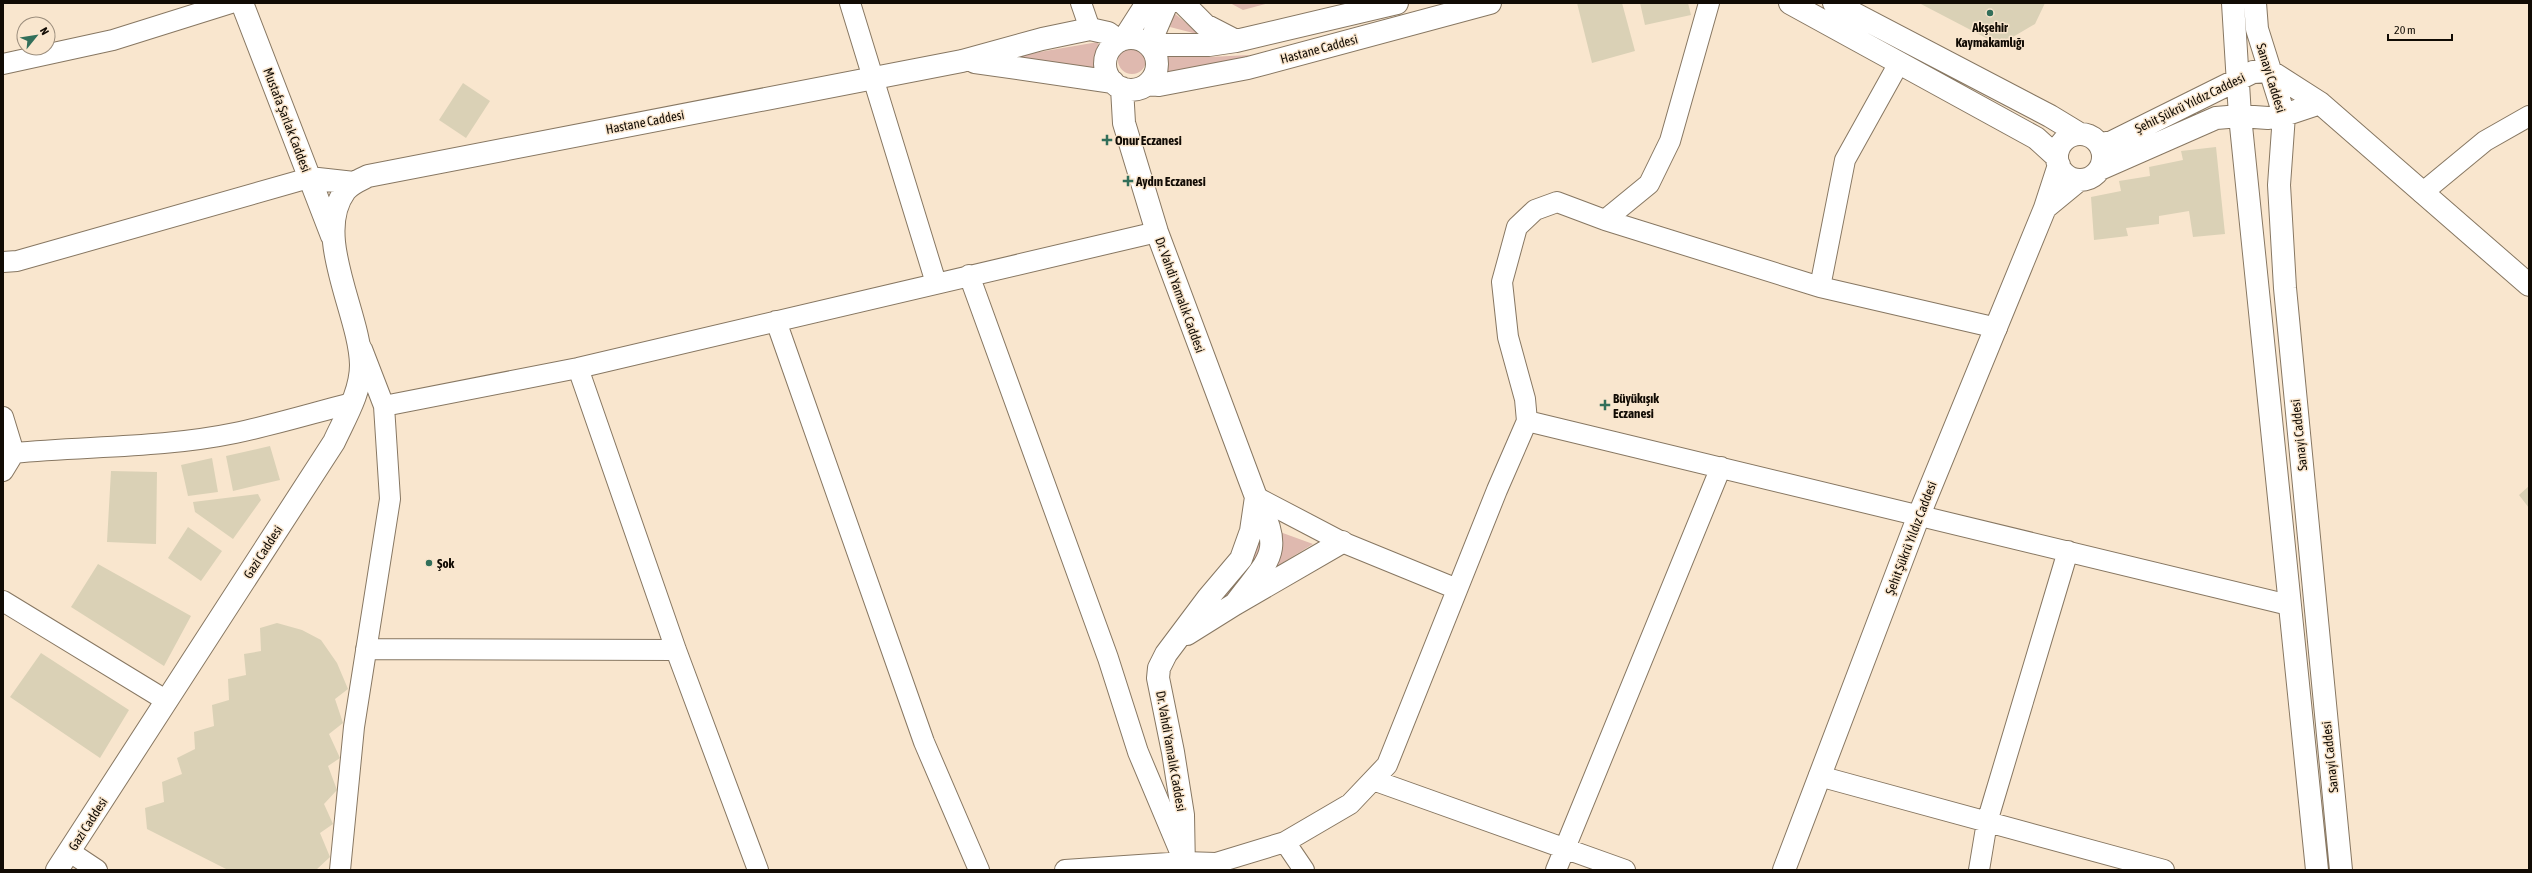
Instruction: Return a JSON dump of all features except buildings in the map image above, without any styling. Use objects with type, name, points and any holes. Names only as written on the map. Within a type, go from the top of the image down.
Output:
[{"type":"main road","name":"Mustafa Şarlak Caddesi","points":[[242,3],[332,237]]},
{"type":"main road","points":[[1118,85],[1107,73],[1106,57],[1111,47],[1122,40],[1147,3]]},
{"type":"main road","points":[[1148,84],[1154,75],[1157,65],[1155,54],[1149,45],[1167,3]]},
{"type":"main road","points":[[1183,3],[1205,25],[1236,42]]},
{"type":"main road","name":"Hastane Caddesi","points":[[338,202],[345,190],[354,183],[368,176],[962,61],[1042,39],[1090,29],[1108,33],[1122,40],[1135,38],[1149,45],[1209,45],[1236,42],[1397,3]]},
{"type":"main road","name":"Hastane Caddesi","points":[[962,61],[1138,89],[1148,84],[1160,85],[1248,68],[1490,3]]},
{"type":"main road","points":[[1790,3],[2036,138],[2058,161],[2063,173],[2078,180],[2087,179],[2100,169],[2216,118],[2240,116],[2268,118],[2284,115],[2320,103]]},
{"type":"main road","points":[[1834,3],[2050,116],[2078,134],[2094,138],[2100,144],[2103,152],[2100,169]]},
{"type":"main road","name":"Sanayi Caddesi","points":[[2233,3],[2240,116],[2317,870]]},
{"type":"main road","name":"Sanayi Caddesi","points":[[2255,3],[2257,29],[2284,115],[2279,185],[2285,288],[2341,870]]},
{"type":"main road","name":"Şehit Şükrü Yıldız Caddesi","points":[[2100,144],[2112,142],[2260,70],[2270,71]]},
{"type":"main road","points":[[2270,71],[2320,103],[2529,285]]},
{"type":"main road","name":"Dr. Vahdi Yamalık Caddesi","points":[[1118,85],[1124,123],[1157,232],[1256,497],[1271,530],[1273,540],[1271,552],[1235,604]]},
{"type":"main road","points":[[2058,161],[2063,141],[2078,134]]},
{"type":"main road","name":"Şehit Şükrü Yıldız Caddesi","points":[[1784,870],[1919,515],[2045,208],[2058,161]]},
{"type":"main road","points":[[309,178],[354,183]]},
{"type":"main road","points":[[2045,208],[2078,180]]},
{"type":"main road","name":"Gazi Caddesi","points":[[57,870],[334,442],[358,388],[361,367],[360,344],[336,260],[332,237],[338,202]]},
{"type":"main road","name":"Dr. Vahdi Yamalık Caddesi","points":[[1186,867],[1183,815],[1173,752],[1158,678],[1159,668],[1166,654],[1179,639],[1208,598],[1241,558],[1251,531],[1256,497]]},
{"type":"main road","name":"Dr. Vahdi Yamalık Caddesi","points":[[1179,639],[1235,604],[1342,542]]},
{"type":"street","points":[[3,64],[113,40],[231,3]]},
{"type":"street","points":[[850,3],[936,283]]},
{"type":"street","points":[[1082,3],[1090,29]]},
{"type":"street","points":[[1605,220],[1649,184],[1670,141],[1709,3]]},
{"type":"street","points":[[1820,287],[1845,160],[1899,64]]},
{"type":"street","points":[[2422,193],[2484,141],[2529,116]]},
{"type":"street","points":[[3,262],[17,261],[309,178]]},
{"type":"street","points":[[1065,870],[1186,867],[1216,863],[1286,842],[1350,804],[1387,766],[1457,589],[1527,421],[1525,399],[1508,337],[1502,282],[1517,227],[1535,210],[1557,202],[1605,220],[1820,287],[1997,328]]},
{"type":"street","points":[[384,406],[578,368],[1157,232]]},
{"type":"street","points":[[969,275],[1108,658],[1138,752],[1186,867]]},
{"type":"street","points":[[776,321],[924,742],[979,870]]},
{"type":"street","points":[[340,870],[354,727],[390,499],[384,406],[360,344]]},
{"type":"street","points":[[578,368],[676,650],[758,870]]},
{"type":"street","points":[[14,453],[81,447],[141,445],[234,434],[352,402]]},
{"type":"street","points":[[3,417],[14,453],[3,471]]},
{"type":"street","points":[[1527,421],[2289,605]]},
{"type":"street","points":[[1556,870],[1566,849],[1721,467]]},
{"type":"street","points":[[1256,497],[1342,542],[1457,589]]},
{"type":"street","points":[[1979,870],[1987,822],[2068,551]]},
{"type":"street","points":[[3,601],[167,701]]},
{"type":"street","points":[[366,649],[676,650]]},
{"type":"street","points":[[1819,776],[2164,870]]},
{"type":"street","points":[[1373,780],[1625,870]]},
{"type":"street","points":[[1286,842],[1304,870]]},
{"type":"street","points":[[70,852],[97,870]]},
{"type":"shaded area","points":[[1230,3],[1269,3],[1243,10]]},
{"type":"shaded area","points":[[1174,13],[1201,35],[1170,27]]},
{"type":"shaded area","points":[[1098,42],[1097,73],[993,60]]},
{"type":"shaded area","points":[[1132,46],[1142,50],[1146,60],[1142,70],[1132,74],[1122,70],[1118,60],[1122,50]]},
{"type":"shaded area","points":[[1167,54],[1209,57],[1250,55],[1218,66],[1162,78]]},
{"type":"shaded area","points":[[1261,532],[1261,552],[1241,581],[1220,603],[1217,598]]},
{"type":"shaded area","points":[[1280,532],[1313,544],[1269,571],[1280,558],[1282,544]]},
{"type":"place","name":"Akşehir Kaymakamlığı","points":[[1990,13]]},
{"type":"place","name":"Onur Eczanesi","points":[[1107,140]]},
{"type":"place","name":"Aydın Eczanesi","points":[[1128,181]]},
{"type":"place","name":"Büyükışık Eczanesi","points":[[1605,405]]},
{"type":"place","name":"Şok","points":[[429,563]]}]
